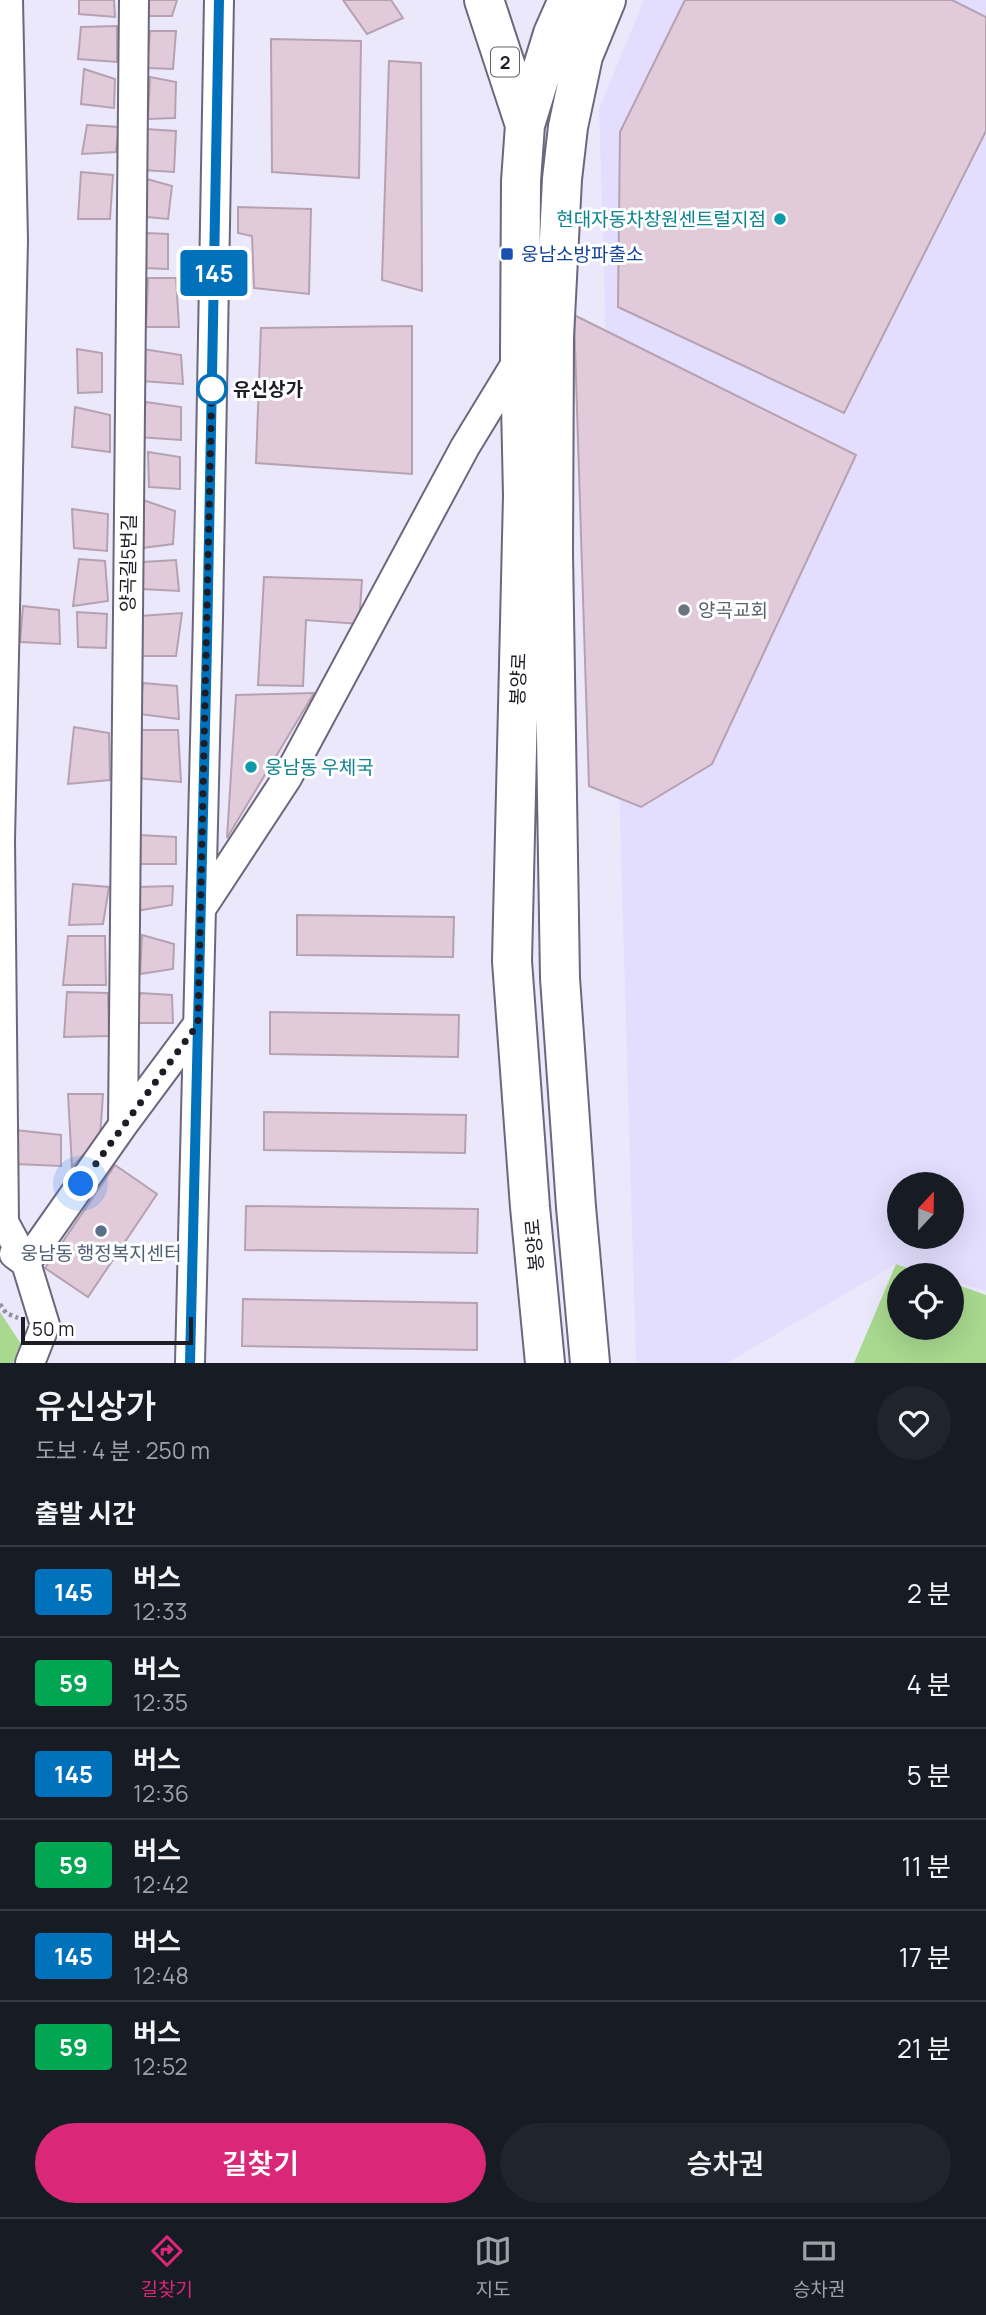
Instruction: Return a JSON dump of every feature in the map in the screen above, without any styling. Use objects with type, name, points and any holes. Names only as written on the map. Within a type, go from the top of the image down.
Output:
[{"type":"main road","name":"봉양로","points":[[484,0],[525,125],[521,181],[520,356],[523,509],[512,961],[530,1207],[545,1363]]},
{"type":"main road","points":[[525,125],[553,34],[568,0]]},
{"type":"main road","name":"봉양로","points":[[590,1363],[560,978],[553,553],[554,337],[562,179],[568,127],[583,56],[606,0]]},
{"type":"street","points":[[9,0],[13,240],[0,840],[4,1222],[26,1263],[45,1325],[30,1363]]},
{"type":"street","name":"양곡길5번길","points":[[123,1125],[134,0]]},
{"type":"street","points":[[190,1363],[219,0]]},
{"type":"street","points":[[201,909],[287,778],[465,447],[520,356],[554,337]]},
{"type":"street","points":[[26,1263],[198,1024]]},
{"type":"street","points":[[0,1242],[26,1263]]},
{"type":"shaded area","points":[[644,0],[986,0],[986,1291],[964,1285],[964,1263],[887,1263],[887,1269],[727,1363],[636,1363],[599,109]]},
{"type":"green space","points":[[887,1285],[887,1340],[964,1340],[964,1287],[986,1295],[986,1363],[854,1363]]},
{"type":"green space","points":[[0,1312],[21,1344],[13,1363],[0,1363]]},
{"type":"building","points":[[79,0],[114,0],[115,17],[79,14]]},
{"type":"building","points":[[149,0],[177,0],[172,16],[148,16]]},
{"type":"building","points":[[343,0],[391,0],[403,18],[367,34]]},
{"type":"building","name":"현대자동차창원센트럴지점","points":[[685,0],[952,0],[986,17],[986,131],[844,413],[618,307],[620,132]]},
{"type":"building","points":[[117,26],[117,62],[78,59],[81,27]]},
{"type":"building","points":[[150,31],[176,31],[173,69],[147,68]]},
{"type":"building","points":[[271,39],[361,41],[359,178],[272,172]]},
{"type":"building","points":[[389,61],[421,63],[422,291],[382,280]]},
{"type":"building","points":[[84,69],[115,79],[114,108],[81,104]]},
{"type":"building","points":[[150,77],[176,82],[175,118],[148,119]]},
{"type":"building","points":[[87,125],[119,127],[116,152],[82,154]]},
{"type":"building","points":[[145,129],[176,131],[174,172],[143,170]]},
{"type":"building","points":[[81,172],[113,175],[110,219],[78,219]]},
{"type":"building","points":[[147,179],[172,186],[168,219],[147,217]]},
{"type":"building","points":[[238,207],[311,209],[309,294],[254,288],[252,236],[238,233]]},
{"type":"building","points":[[146,233],[168,234],[168,269],[144,268]]},
{"type":"building","points":[[148,278],[176,278],[179,327],[146,327]]},
{"type":"building","name":"양곡교회","points":[[574,315],[856,455],[712,764],[641,807],[589,786]]},
{"type":"building","points":[[412,326],[412,474],[256,463],[261,328]]},
{"type":"building","points":[[77,349],[102,353],[102,392],[78,393]]},
{"type":"building","points":[[143,349],[181,355],[183,384],[141,381]]},
{"type":"building","points":[[146,402],[181,407],[181,440],[138,437]]},
{"type":"building","points":[[75,407],[110,415],[110,452],[72,447]]},
{"type":"building","points":[[148,452],[180,457],[180,489],[149,487]]},
{"type":"building","points":[[143,500],[175,511],[173,544],[142,548]]},
{"type":"building","points":[[72,509],[108,514],[107,551],[74,548]]},
{"type":"building","points":[[79,559],[105,561],[108,601],[73,606]]},
{"type":"building","points":[[176,560],[179,591],[142,589],[143,562]]},
{"type":"building","points":[[264,577],[362,580],[359,624],[306,620],[303,686],[258,685]]},
{"type":"building","points":[[23,606],[59,610],[60,644],[20,642]]},
{"type":"building","points":[[77,612],[107,614],[106,648],[78,647]]},
{"type":"building","points":[[182,613],[176,656],[136,656],[140,616]]},
{"type":"building","points":[[143,683],[177,686],[179,719],[139,714]]},
{"type":"building","name":"웅남동 우체국","points":[[314,693],[227,838],[236,695]]},
{"type":"building","points":[[74,727],[109,733],[110,780],[68,784]]},
{"type":"building","points":[[137,730],[178,730],[181,782],[136,778]]},
{"type":"building","points":[[139,835],[176,837],[176,864],[138,864]]},
{"type":"building","points":[[73,884],[109,887],[103,924],[69,925]]},
{"type":"building","points":[[173,886],[172,905],[136,911],[137,887]]},
{"type":"building","points":[[297,915],[454,917],[453,957],[297,955]]},
{"type":"building","points":[[142,935],[174,944],[173,969],[140,974]]},
{"type":"building","points":[[68,936],[105,936],[106,985],[63,985]]},
{"type":"building","points":[[67,992],[108,993],[109,1036],[64,1037]]},
{"type":"building","points":[[140,993],[172,995],[173,1023],[133,1023]]},
{"type":"building","points":[[270,1012],[459,1015],[458,1057],[270,1054]]},
{"type":"building","points":[[68,1094],[103,1094],[100,1137],[72,1167]]},
{"type":"building","points":[[264,1112],[466,1115],[465,1153],[264,1150]]},
{"type":"building","points":[[15,1130],[61,1135],[61,1166],[15,1164]]},
{"type":"building","name":"웅남동 행정복지센터","points":[[115,1165],[157,1194],[88,1297],[45,1268]]},
{"type":"building","points":[[246,1206],[478,1209],[477,1253],[245,1250]]},
{"type":"building","points":[[243,1299],[477,1303],[477,1350],[242,1346]]},
{"type":"bus line","name":"145","points":[[190,1363],[219,0]]},
{"type":"place","name":"현대자동차창원센트럴지점","points":[[780,219]]},
{"type":"place","name":"웅남소방파출소","points":[[507,254]]},
{"type":"place","name":"유신상가","points":[[212,389]]},
{"type":"place","name":"양곡교회","points":[[684,610]]},
{"type":"place","name":"웅남동 우체국","points":[[251,767]]},
{"type":"place","name":"웅남동 행정복지센터","points":[[101,1231]]},
{"type":"route","points":[[81,1184],[198,1024],[212,376],[212,389]]}]
